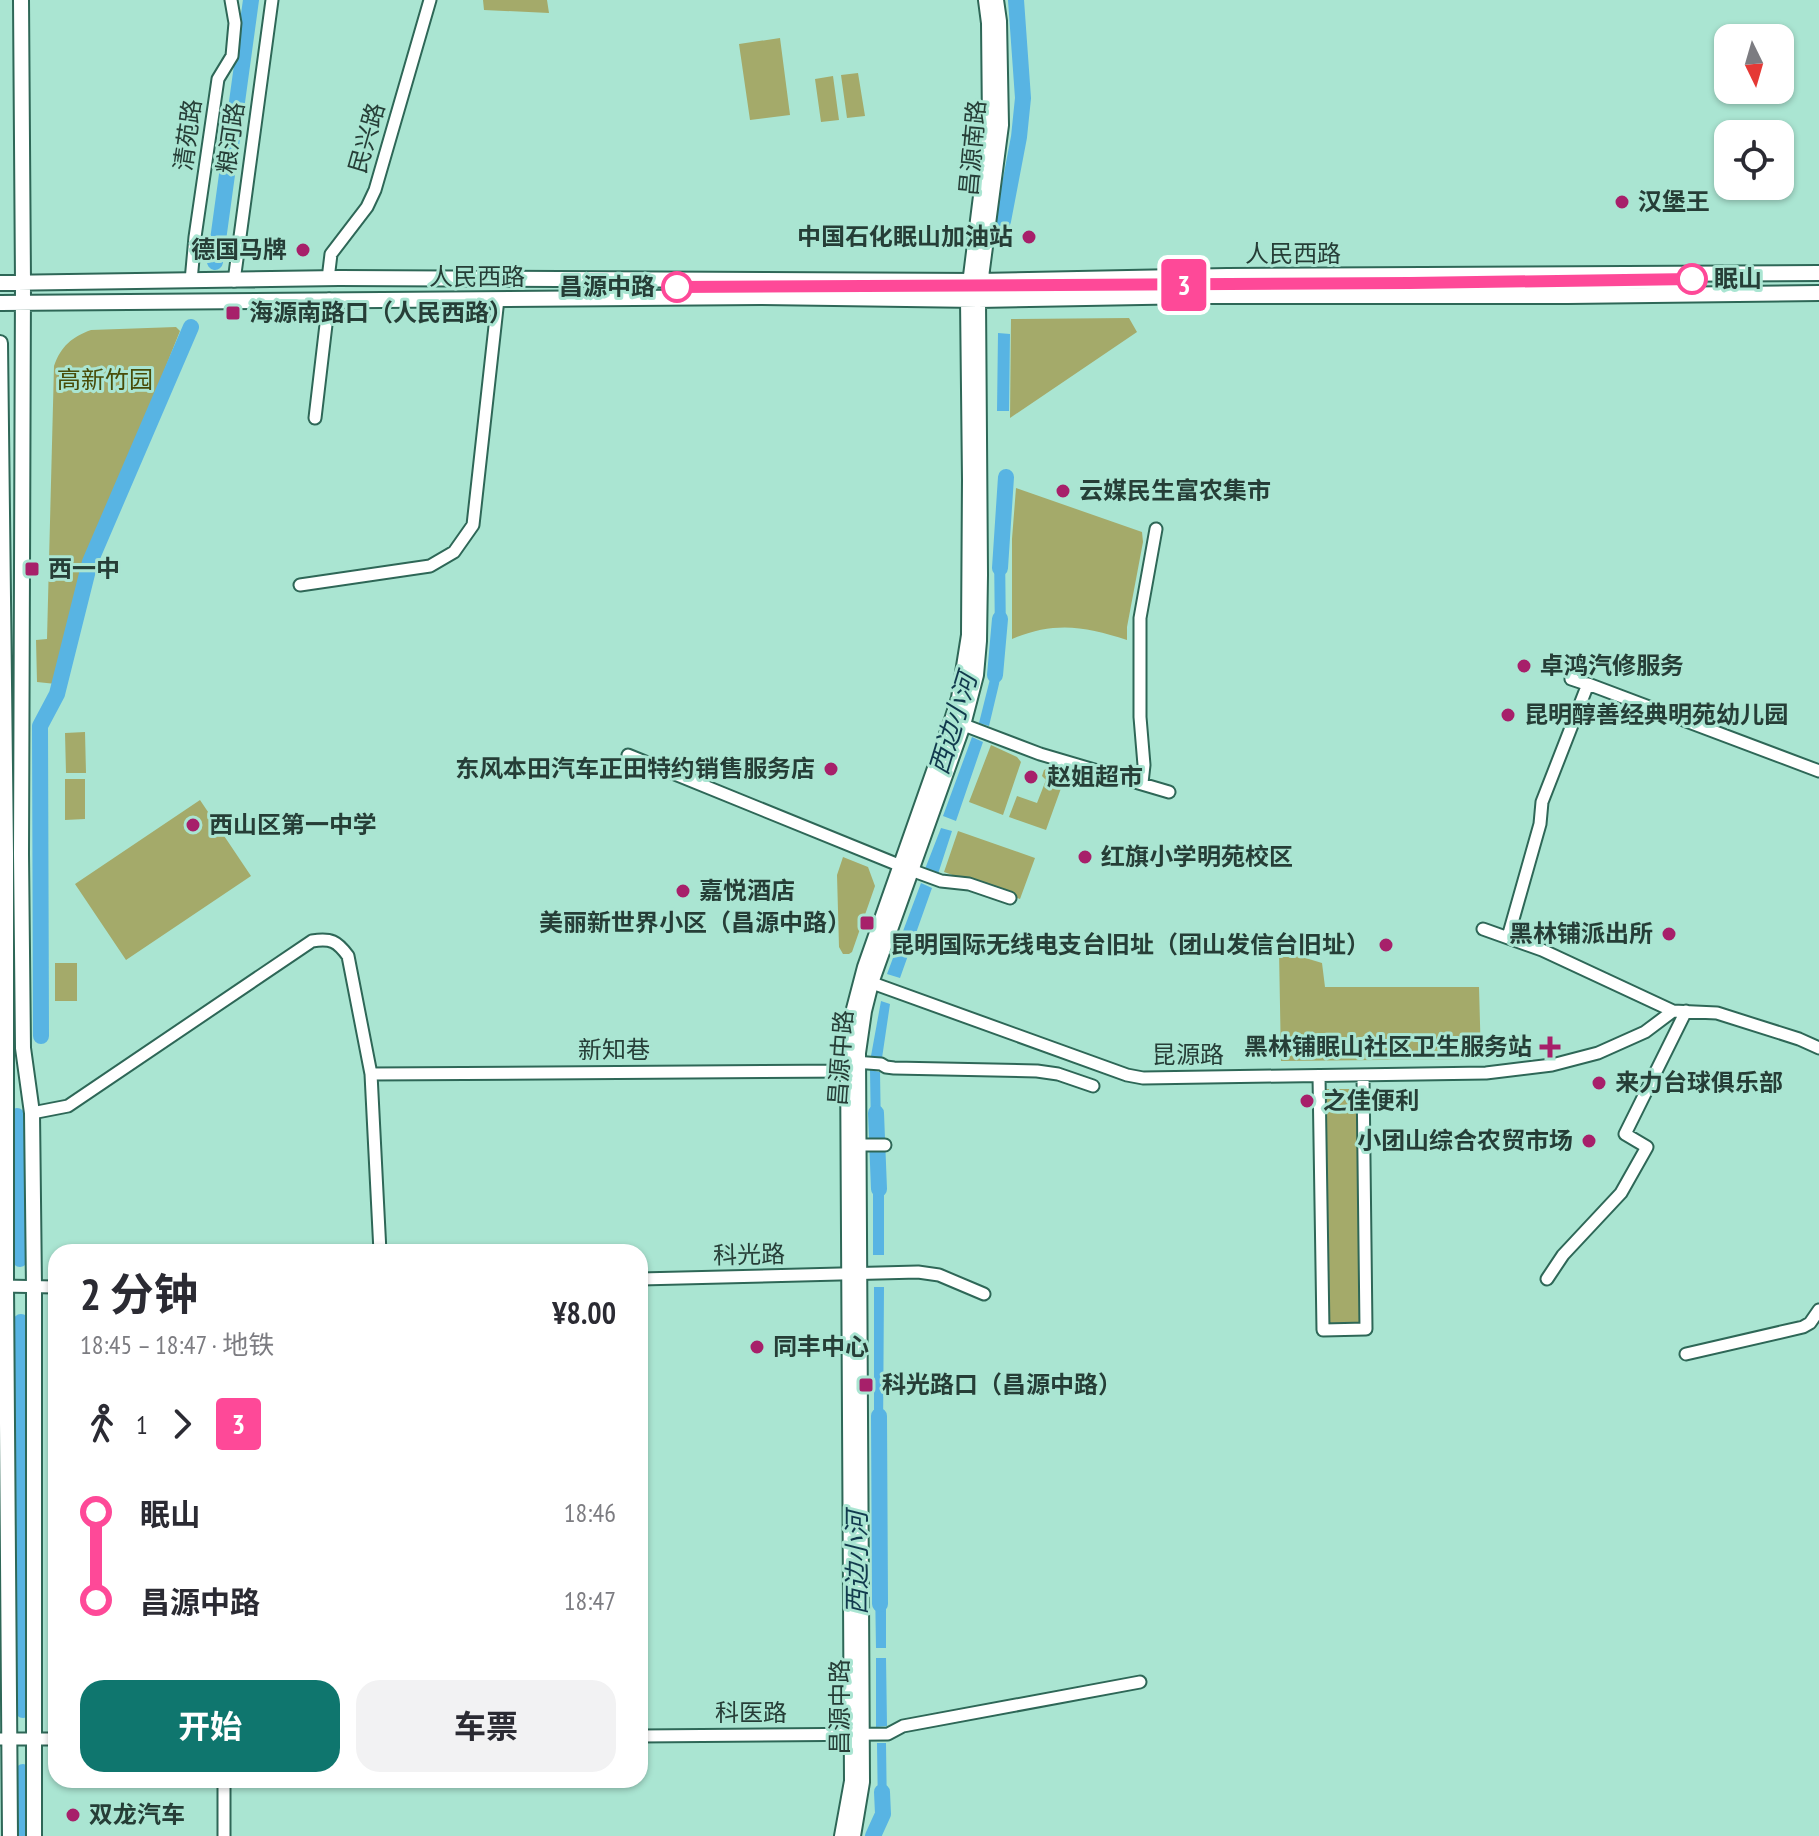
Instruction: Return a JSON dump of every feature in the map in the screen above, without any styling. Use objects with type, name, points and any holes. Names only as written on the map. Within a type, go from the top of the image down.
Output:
[{"type":"main road","points":[[10,1836],[5,1739],[3,1286],[9,849],[23,303],[21,0]]},
{"type":"main road","name":"昌源南路","points":[[973,300],[990,124],[986,0]]},
{"type":"main road","name":"昌源南路","points":[[974,280],[1001,125],[996,0]]},
{"type":"main road","name":"人民西路","points":[[0,283],[1819,273]]},
{"type":"main road","name":"人民西路","points":[[0,303],[1819,293]]},
{"type":"main road","name":"昌源中路","points":[[842,1836],[856,1735],[854,1009],[871,983],[961,724],[959,698],[969,635],[973,300]]},
{"type":"main road","points":[[0,343],[9,849],[23,1048],[32,1113],[34,1836]]},
{"type":"main road","name":"昌源中路","points":[[853,1067],[861,1145],[853,1274]]},
{"type":"main road","name":"昌源中路","points":[[853,1836],[862,1782],[856,1735]]},
{"type":"street","name":"清苑路","points":[[191,281],[218,79],[232,56],[235,23],[231,0]]},
{"type":"street","name":"粮河路","points":[[234,281],[272,0]]},
{"type":"street","name":"民兴路","points":[[328,279],[331,254],[367,207],[375,190],[430,0]]},
{"type":"street","points":[[315,418],[329,299]]},
{"type":"street","points":[[300,585],[430,566],[454,552],[473,525],[498,299]]},
{"type":"street","points":[[1142,783],[1140,618],[1156,529]]},
{"type":"street","points":[[1571,679],[1819,771]]},
{"type":"street","points":[[1508,937],[1540,824],[1542,802],[1588,684]]},
{"type":"street","points":[[961,724],[1040,754],[1169,792]]},
{"type":"street","points":[[628,755],[941,881],[969,884],[1010,898]]},
{"type":"street","points":[[1483,929],[1680,1011],[1717,1013],[1819,1048]]},
{"type":"street","points":[[32,1113],[68,1106],[312,941],[327,939],[340,946],[348,956],[371,1074],[380,1244]]},
{"type":"street","name":"昆源路","points":[[871,983],[1127,1075],[1143,1078],[1486,1073],[1552,1065],[1598,1053],[1645,1032],[1680,1011]]},
{"type":"street","points":[[1547,1279],[1563,1255],[1621,1193],[1647,1147],[1625,1134],[1680,1011]]},
{"type":"street","name":"新知巷","points":[[371,1074],[853,1067],[881,1064],[894,1068],[1049,1072],[1093,1086]]},
{"type":"street","points":[[1319,1076],[1323,1330],[1366,1329],[1363,1076]]},
{"type":"street","points":[[861,1145],[885,1145]]},
{"type":"street","name":"科光路","points":[[648,1279],[918,1272],[939,1275],[984,1294]]},
{"type":"street","points":[[3,1286],[48,1287]]},
{"type":"street","points":[[1686,1354],[1803,1327],[1819,1310]]},
{"type":"street","name":"科医路","points":[[648,1736],[888,1734],[903,1726],[1140,1682]]},
{"type":"street","points":[[5,1739],[48,1739]]},
{"type":"street","points":[[224,1788],[224,1836]]},
{"type":"green space","points":[[483,0],[547,0],[549,13],[484,10]]},
{"type":"green space","points":[[780,38],[790,115],[750,120],[739,44]]},
{"type":"green space","points":[[858,73],[865,116],[847,118],[841,75]]},
{"type":"green space","points":[[833,76],[839,120],[821,122],[815,79]]},
{"type":"green space","points":[[1129,318],[1137,332],[1010,418],[1011,319]]},
{"type":"green space","name":"高新竹园","points":[[176,327],[180,331],[86,566],[56,684],[37,682],[36,640],[47,639],[54,366],[68,343],[91,330]]},
{"type":"green space","points":[[1016,488],[1142,532],[1127,640],[1097,631],[1070,628],[1042,630],[1012,639],[1012,539]]},
{"type":"green space","points":[[85,732],[86,773],[66,773],[65,733]]},
{"type":"green space","points":[[991,745],[1021,762],[1003,815],[969,802]]},
{"type":"green space","points":[[1050,767],[1059,771],[1064,780],[1046,830],[1009,817],[1017,796],[1037,803],[1046,780],[1042,776],[1044,770]]},
{"type":"green space","points":[[65,779],[85,779],[85,819],[65,820]]},
{"type":"green space","points":[[200,800],[251,876],[126,960],[75,884]]},
{"type":"green space","points":[[958,831],[1035,858],[1020,899],[944,872]]},
{"type":"green space","points":[[843,857],[868,867],[875,886],[849,954],[843,954],[839,947],[837,875]]},
{"type":"green space","points":[[1279,950],[1322,963],[1325,987],[1479,987],[1481,1059],[1281,1061]]},
{"type":"green space","points":[[55,963],[77,963],[77,1001],[55,1001]]},
{"type":"green space","points":[[1322,1089],[1357,1089],[1361,1324],[1326,1325]]},
{"type":"water","points":[[998,333],[1010,334],[1009,411],[997,411]]},
{"type":"water","points":[[1012,476],[1007,533],[995,533],[1000,477]]},
{"type":"water","points":[[994,549],[1005,549],[1006,639],[995,640]]},
{"type":"water","points":[[1003,656],[989,726],[979,723],[991,675],[992,657]]},
{"type":"water","points":[[972,737],[983,742],[956,821],[943,816]]},
{"type":"water","points":[[941,828],[952,831],[938,874],[925,869]]},
{"type":"water","points":[[921,883],[932,888],[900,978],[887,974]]},
{"type":"water","points":[[881,1001],[890,1004],[882,1058],[871,1056]]},
{"type":"water","points":[[870,1070],[880,1072],[881,1133],[871,1133]]},
{"type":"water","points":[[884,1168],[884,1255],[873,1255],[873,1170]]},
{"type":"water","points":[[874,1287],[884,1287],[883,1435],[874,1435]]},
{"type":"water","points":[[873,1451],[882,1451],[885,1510],[876,1510]]},
{"type":"water","points":[[874,1521],[884,1521],[885,1574],[875,1574]]},
{"type":"water","points":[[875,1584],[886,1584],[886,1648],[876,1648]]},
{"type":"water","points":[[876,1658],[886,1658],[887,1726],[876,1727]]},
{"type":"water","points":[[877,1743],[886,1743],[887,1815],[878,1813]]},
{"type":"waterway","points":[[215,262],[251,0]]},
{"type":"waterway","name":"西边小河","points":[[1003,221],[1023,98],[1016,0]]},
{"type":"waterway","points":[[41,1036],[40,726],[57,694],[90,562],[191,327]]},
{"type":"waterway","name":"西边小河","points":[[1000,568],[1006,477]]},
{"type":"waterway","name":"西边小河","points":[[995,675],[1000,619]]},
{"type":"waterway","name":"西边小河","points":[[876,1113],[879,1189]]},
{"type":"waterway","points":[[17,1116],[20,1259]]},
{"type":"waterway","points":[[21,1322],[23,1710]]},
{"type":"waterway","name":"西边小河","points":[[879,1416],[880,1604]]},
{"type":"waterway","points":[[22,1836],[23,1772]]},
{"type":"waterway","name":"西边小河","points":[[873,1836],[883,1814],[882,1792]]},
{"type":"metro line","name":"3","points":[[677,287],[1692,279]]},
{"type":"place","name":"汉堡王","points":[[1622,202]]},
{"type":"place","name":"中国石化眠山加油站","points":[[1029,237]]},
{"type":"place","name":"德国马牌","points":[[303,250]]},
{"type":"place","name":"眠山","points":[[1692,279]]},
{"type":"place","name":"昌源中路","points":[[677,287]]},
{"type":"place","name":"海源南路口（人民西路）","points":[[233,313]]},
{"type":"place","name":"云媒民生富农集市","points":[[1063,491]]},
{"type":"place","name":"西一中","points":[[32,569]]},
{"type":"place","name":"卓鸿汽修服务","points":[[1524,666]]},
{"type":"place","name":"昆明醇善经典明苑幼儿园","points":[[1508,715]]},
{"type":"place","name":"东风本田汽车正田特约销售服务店","points":[[831,769]]},
{"type":"place","name":"赵姐超市","points":[[1031,777]]},
{"type":"place","name":"西山区第一中学","points":[[193,825]]},
{"type":"place","name":"红旗小学明苑校区","points":[[1085,857]]},
{"type":"place","name":"嘉悦酒店","points":[[683,891]]},
{"type":"place","name":"美丽新世界小区（昌源中路）","points":[[867,923]]},
{"type":"place","name":"黑林铺派出所","points":[[1669,934]]},
{"type":"place","name":"昆明国际无线电支台旧址（团山发信台旧址）","points":[[1386,945]]},
{"type":"place","name":"黑林铺眠山社区卫生服务站","points":[[1550,1047]]},
{"type":"place","name":"来力台球俱乐部","points":[[1599,1083]]},
{"type":"place","name":"之佳便利","points":[[1307,1101]]},
{"type":"place","name":"小团山综合农贸市场","points":[[1589,1141]]},
{"type":"place","name":"同丰中心","points":[[757,1347]]},
{"type":"place","name":"科光路口（昌源中路）","points":[[866,1385]]},
{"type":"place","name":"双龙汽车","points":[[73,1815]]}]
